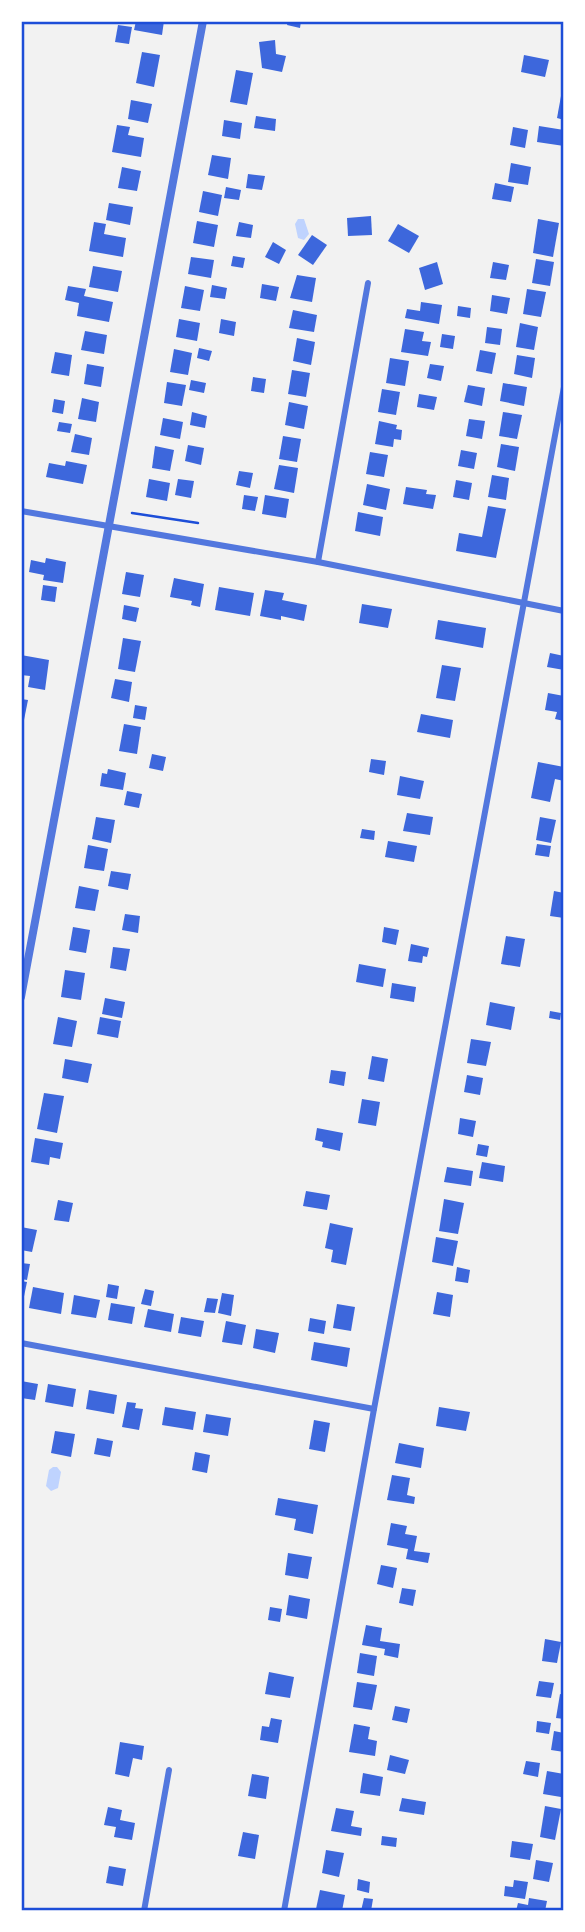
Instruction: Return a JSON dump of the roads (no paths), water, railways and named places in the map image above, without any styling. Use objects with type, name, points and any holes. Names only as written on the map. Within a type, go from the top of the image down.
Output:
[{"type":"street","points":[[21,998],[203,21]]},
{"type":"street","points":[[318,562],[368,283]]},
{"type":"street","points":[[284,1911],[374,1409],[564,387]]},
{"type":"street","points":[[21,511],[318,562],[564,611]]},
{"type":"street","points":[[21,1343],[374,1409]]},
{"type":"street","points":[[144,1911],[169,1770]]},
{"type":"water","points":[[298,219],[304,219],[309,234],[304,240],[298,238],[295,224]]},
{"type":"water","points":[[57,1467],[61,1472],[58,1488],[51,1491],[46,1486],[49,1470]]}]
